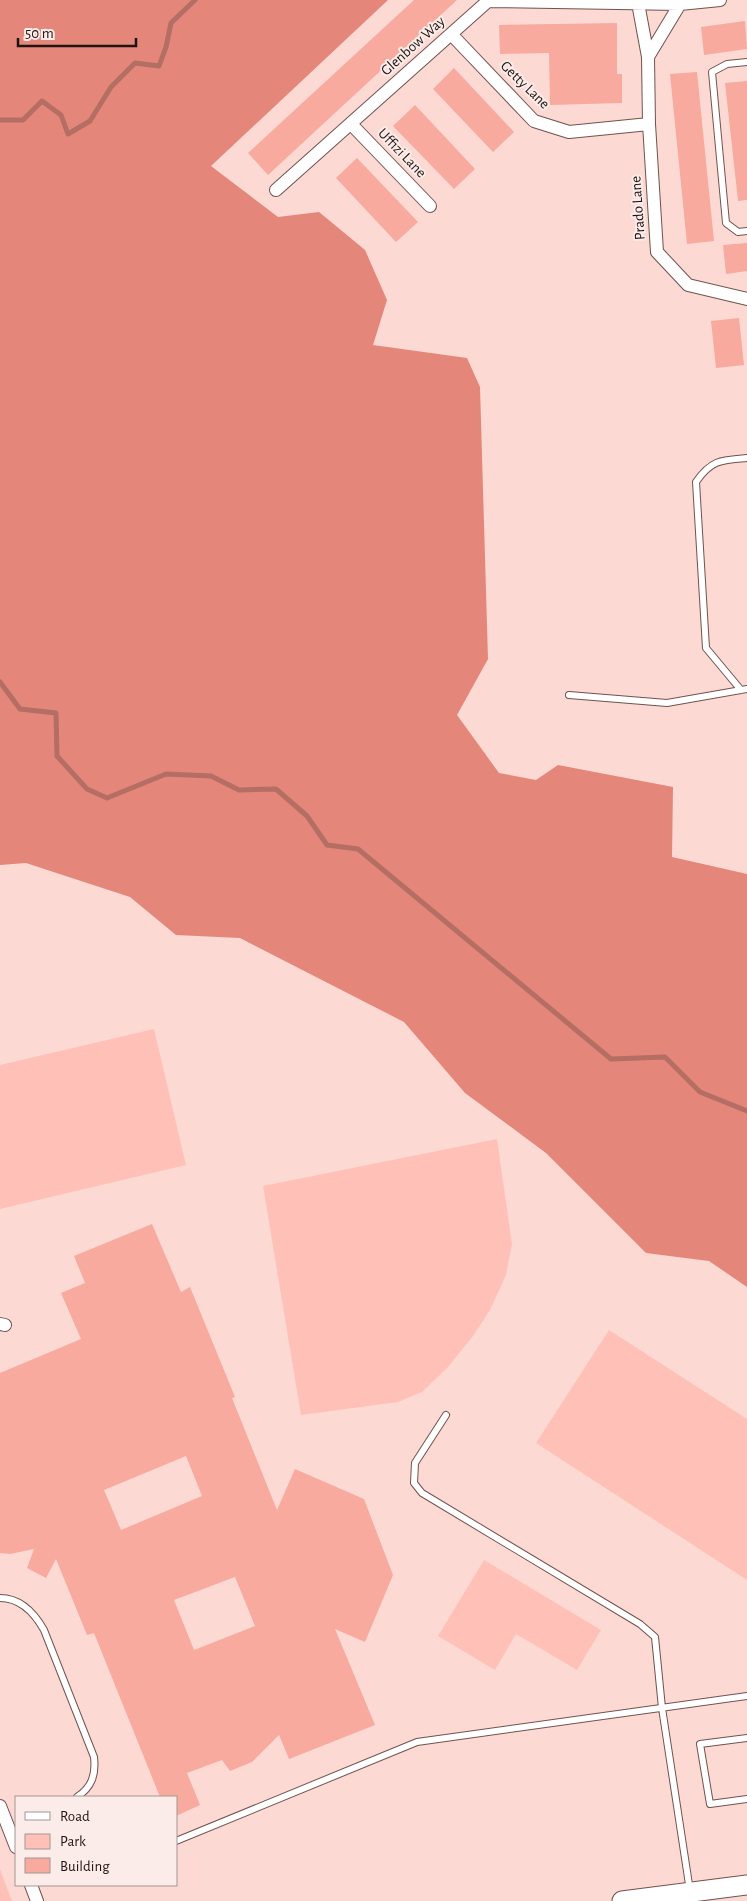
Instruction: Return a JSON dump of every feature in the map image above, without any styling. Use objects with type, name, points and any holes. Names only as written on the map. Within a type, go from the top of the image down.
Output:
[{"type":"main road","points":[[622,1901],[747,1885]]},
{"type":"street","name":"Glenbow Way","points":[[276,190],[488,1],[680,4],[720,0]]},
{"type":"street","name":"Prado Lane","points":[[638,3],[648,57],[649,124],[658,252],[688,285],[747,299]]},
{"type":"street","points":[[648,57],[680,4]]},
{"type":"street","name":"Getty Lane","points":[[451,34],[534,121],[569,132],[649,124]]},
{"type":"street","name":"Uffizi Lane","points":[[351,124],[430,206]]},
{"type":"street","points":[[0,1806],[12,1825],[15,1842]]},
{"type":"street","points":[[31,1886],[37,1901]]},
{"type":"lane","points":[[747,62],[727,64],[712,72],[726,223],[738,232],[747,231]]},
{"type":"lane","points":[[744,689],[706,648],[696,482],[706,468],[721,460],[747,458]]},
{"type":"lane","points":[[569,695],[667,703],[744,689]]},
{"type":"lane","points":[[446,1415],[415,1464],[414,1483],[422,1493],[648,1629],[655,1637],[662,1708],[690,1893]]},
{"type":"lane","points":[[0,1598],[22,1604],[37,1617],[44,1630],[94,1757],[96,1772],[92,1782],[78,1796]]},
{"type":"lane","points":[[178,1840],[417,1742],[747,1696]]},
{"type":"lane","points":[[747,1738],[700,1744],[710,1804],[747,1799]]},
{"type":"green space","points":[[154,1029],[186,1165],[0,1209],[0,1065]]},
{"type":"green space","points":[[497,1139],[512,1244],[506,1275],[490,1310],[473,1336],[448,1367],[422,1392],[398,1402],[301,1415],[263,1186]]},
{"type":"green space","points":[[609,1330],[747,1419],[747,1580],[536,1443]]},
{"type":"green space","points":[[484,1560],[601,1630],[577,1670],[516,1634],[495,1670],[438,1636]]},
{"type":"green space","points":[[0,1869],[12,1901],[0,1901]]},
{"type":"shaded area","points":[[0,0],[388,0],[211,166],[278,217],[319,212],[365,250],[387,300],[373,345],[467,358],[480,387],[488,659],[457,715],[499,773],[536,780],[558,765],[673,787],[672,857],[747,874],[747,1287],[709,1261],[646,1253],[546,1153],[465,1093],[404,1022],[240,938],[176,935],[130,897],[26,863],[0,865]]},
{"type":"building","points":[[414,0],[457,0],[268,175],[248,153]]},
{"type":"building","points":[[745,21],[747,49],[704,55],[701,27]]},
{"type":"building","points":[[617,23],[617,74],[622,74],[622,103],[550,105],[549,53],[500,54],[499,25]]},
{"type":"building","points":[[454,68],[514,132],[493,152],[433,89]]},
{"type":"building","points":[[697,72],[714,241],[687,244],[670,74]]},
{"type":"building","points":[[747,81],[747,200],[738,201],[725,83]]},
{"type":"building","points":[[415,105],[475,169],[454,189],[393,126]]},
{"type":"building","points":[[357,158],[418,222],[396,242],[336,178]]},
{"type":"building","points":[[747,243],[747,271],[726,274],[723,245]]},
{"type":"building","points":[[739,318],[744,365],[716,368],[711,321]]},
{"type":"building","points":[[152,1224],[181,1292],[190,1287],[235,1397],[232,1398],[277,1510],[295,1469],[364,1499],[393,1575],[365,1642],[335,1629],[375,1725],[289,1759],[279,1735],[252,1762],[230,1771],[222,1760],[187,1773],[200,1805],[178,1815],[178,1796],[160,1796],[94,1633],[87,1635],[56,1559],[46,1578],[27,1568],[34,1549],[10,1554],[0,1553],[0,1373],[81,1339],[61,1293],[85,1283],[74,1256]],"holes":[[[186,1456],[202,1496],[121,1530],[104,1490]],[[235,1577],[255,1626],[194,1650],[174,1600]]]},
{"type":"waterway","points":[[0,120],[23,120],[42,101],[61,115],[68,134],[90,121],[111,87],[135,63],[159,66],[166,47],[171,23],[195,0]]},
{"type":"waterway","points":[[0,682],[20,709],[56,713],[57,756],[87,789],[107,798],[166,774],[211,776],[239,790],[276,789],[307,816],[327,845],[358,849],[611,1059],[665,1057],[700,1092],[747,1111]]}]
